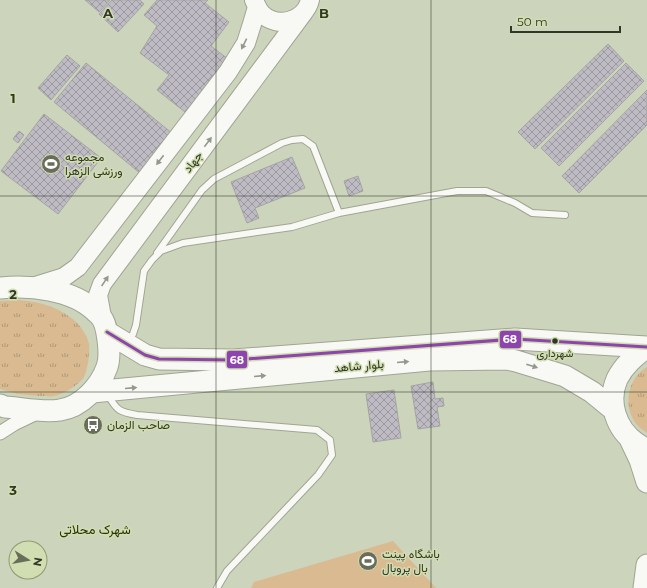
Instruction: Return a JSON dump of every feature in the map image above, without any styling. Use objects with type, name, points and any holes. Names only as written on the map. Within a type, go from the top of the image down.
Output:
[{"type":"main road","points":[[255,3],[262,14],[279,22],[288,22],[297,18],[310,4]]},
{"type":"main road","points":[[32,287],[64,277],[78,267],[228,72],[246,43],[252,24],[255,3]]},
{"type":"main road","name":"جهاد","points":[[104,325],[98,295],[102,284],[310,4]]},
{"type":"main road","name":"بلوار شاهد","points":[[0,288],[32,287],[71,295],[82,300],[92,308],[104,325],[126,344],[145,355],[159,359],[233,360],[515,339],[647,347]]},
{"type":"main road","points":[[0,405],[5,407],[42,411],[59,410],[74,406],[99,391],[101,379],[108,366],[109,349],[104,325]]},
{"type":"main road","points":[[647,347],[624,367],[617,380],[613,395],[614,410],[618,421],[623,430],[639,444],[640,460],[647,482]]},
{"type":"main road","name":"بلوار شاهد","points":[[99,391],[429,360],[507,359],[565,376],[592,392],[614,410]]},
{"type":"main road","points":[[644,588],[647,565]]},
{"type":"street","points":[[0,433],[14,424],[42,411]]},
{"type":"lane","points":[[126,344],[133,334],[136,325],[144,271],[202,190],[214,180],[282,143],[303,139],[313,146],[338,213]]},
{"type":"lane","points":[[152,260],[162,251],[183,243],[292,227],[338,213],[457,190],[486,192],[515,203],[532,212],[565,215]]},
{"type":"lane","points":[[99,391],[114,406],[124,413],[317,430],[330,440],[332,455],[318,475],[227,571],[217,588]]},
{"type":"green space","points":[[19,300],[39,303],[64,313],[76,322],[86,336],[89,344],[89,352],[88,365],[84,377],[79,383],[67,391],[53,396],[33,396],[0,389],[0,301]]},
{"type":"green space","points":[[647,367],[647,433],[639,427],[630,412],[629,395],[634,379]]},
{"type":"green space","name":"باشگاه پینت بال پروبال","points":[[393,541],[436,588],[251,588],[254,582]]},
{"type":"building","points":[[85,0],[110,0],[99,12]]},
{"type":"building","points":[[112,0],[140,0],[144,4],[118,32],[99,14]]},
{"type":"building","points":[[157,0],[208,0],[205,3],[229,22],[211,46],[228,59],[185,112],[157,90],[169,75],[140,53],[157,26],[144,15]]},
{"type":"building","points":[[608,44],[624,61],[535,149],[518,132]]},
{"type":"building","points":[[67,55],[80,66],[51,100],[38,88]]},
{"type":"building","points":[[86,63],[173,134],[141,174],[54,102]]},
{"type":"building","points":[[626,63],[644,81],[559,166],[541,148]]},
{"type":"building","points":[[647,90],[647,125],[579,193],[562,176]]},
{"type":"building","name":"مجموعه ورزشی الزهرا","points":[[44,114],[101,158],[58,214],[1,171]]},
{"type":"building","points":[[19,131],[24,135],[18,143],[13,139]]},
{"type":"building","points":[[292,157],[305,188],[255,208],[259,218],[247,223],[231,182]]},
{"type":"building","points":[[358,176],[363,191],[349,196],[344,181]]},
{"type":"building","points":[[433,382],[435,399],[443,398],[444,406],[437,407],[440,426],[418,429],[411,386]]},
{"type":"building","points":[[394,390],[401,438],[373,442],[366,394]]},
{"type":"transit line","name":"68","points":[[107,332],[145,355],[159,359],[233,360],[515,339],[647,347]]},
{"type":"place","name":"مجموعه ورزشی الزهرا","points":[[51,164]]},
{"type":"place","name":"شهرداری","points":[[555,341]]},
{"type":"place","name":"صاحب الزمان","points":[[93,425]]},
{"type":"place","name":"باشگاه پینت بال پروبال","points":[[368,561]]},
{"type":"district","name":"شهرک محلاتی","points":[[95,529]]}]
